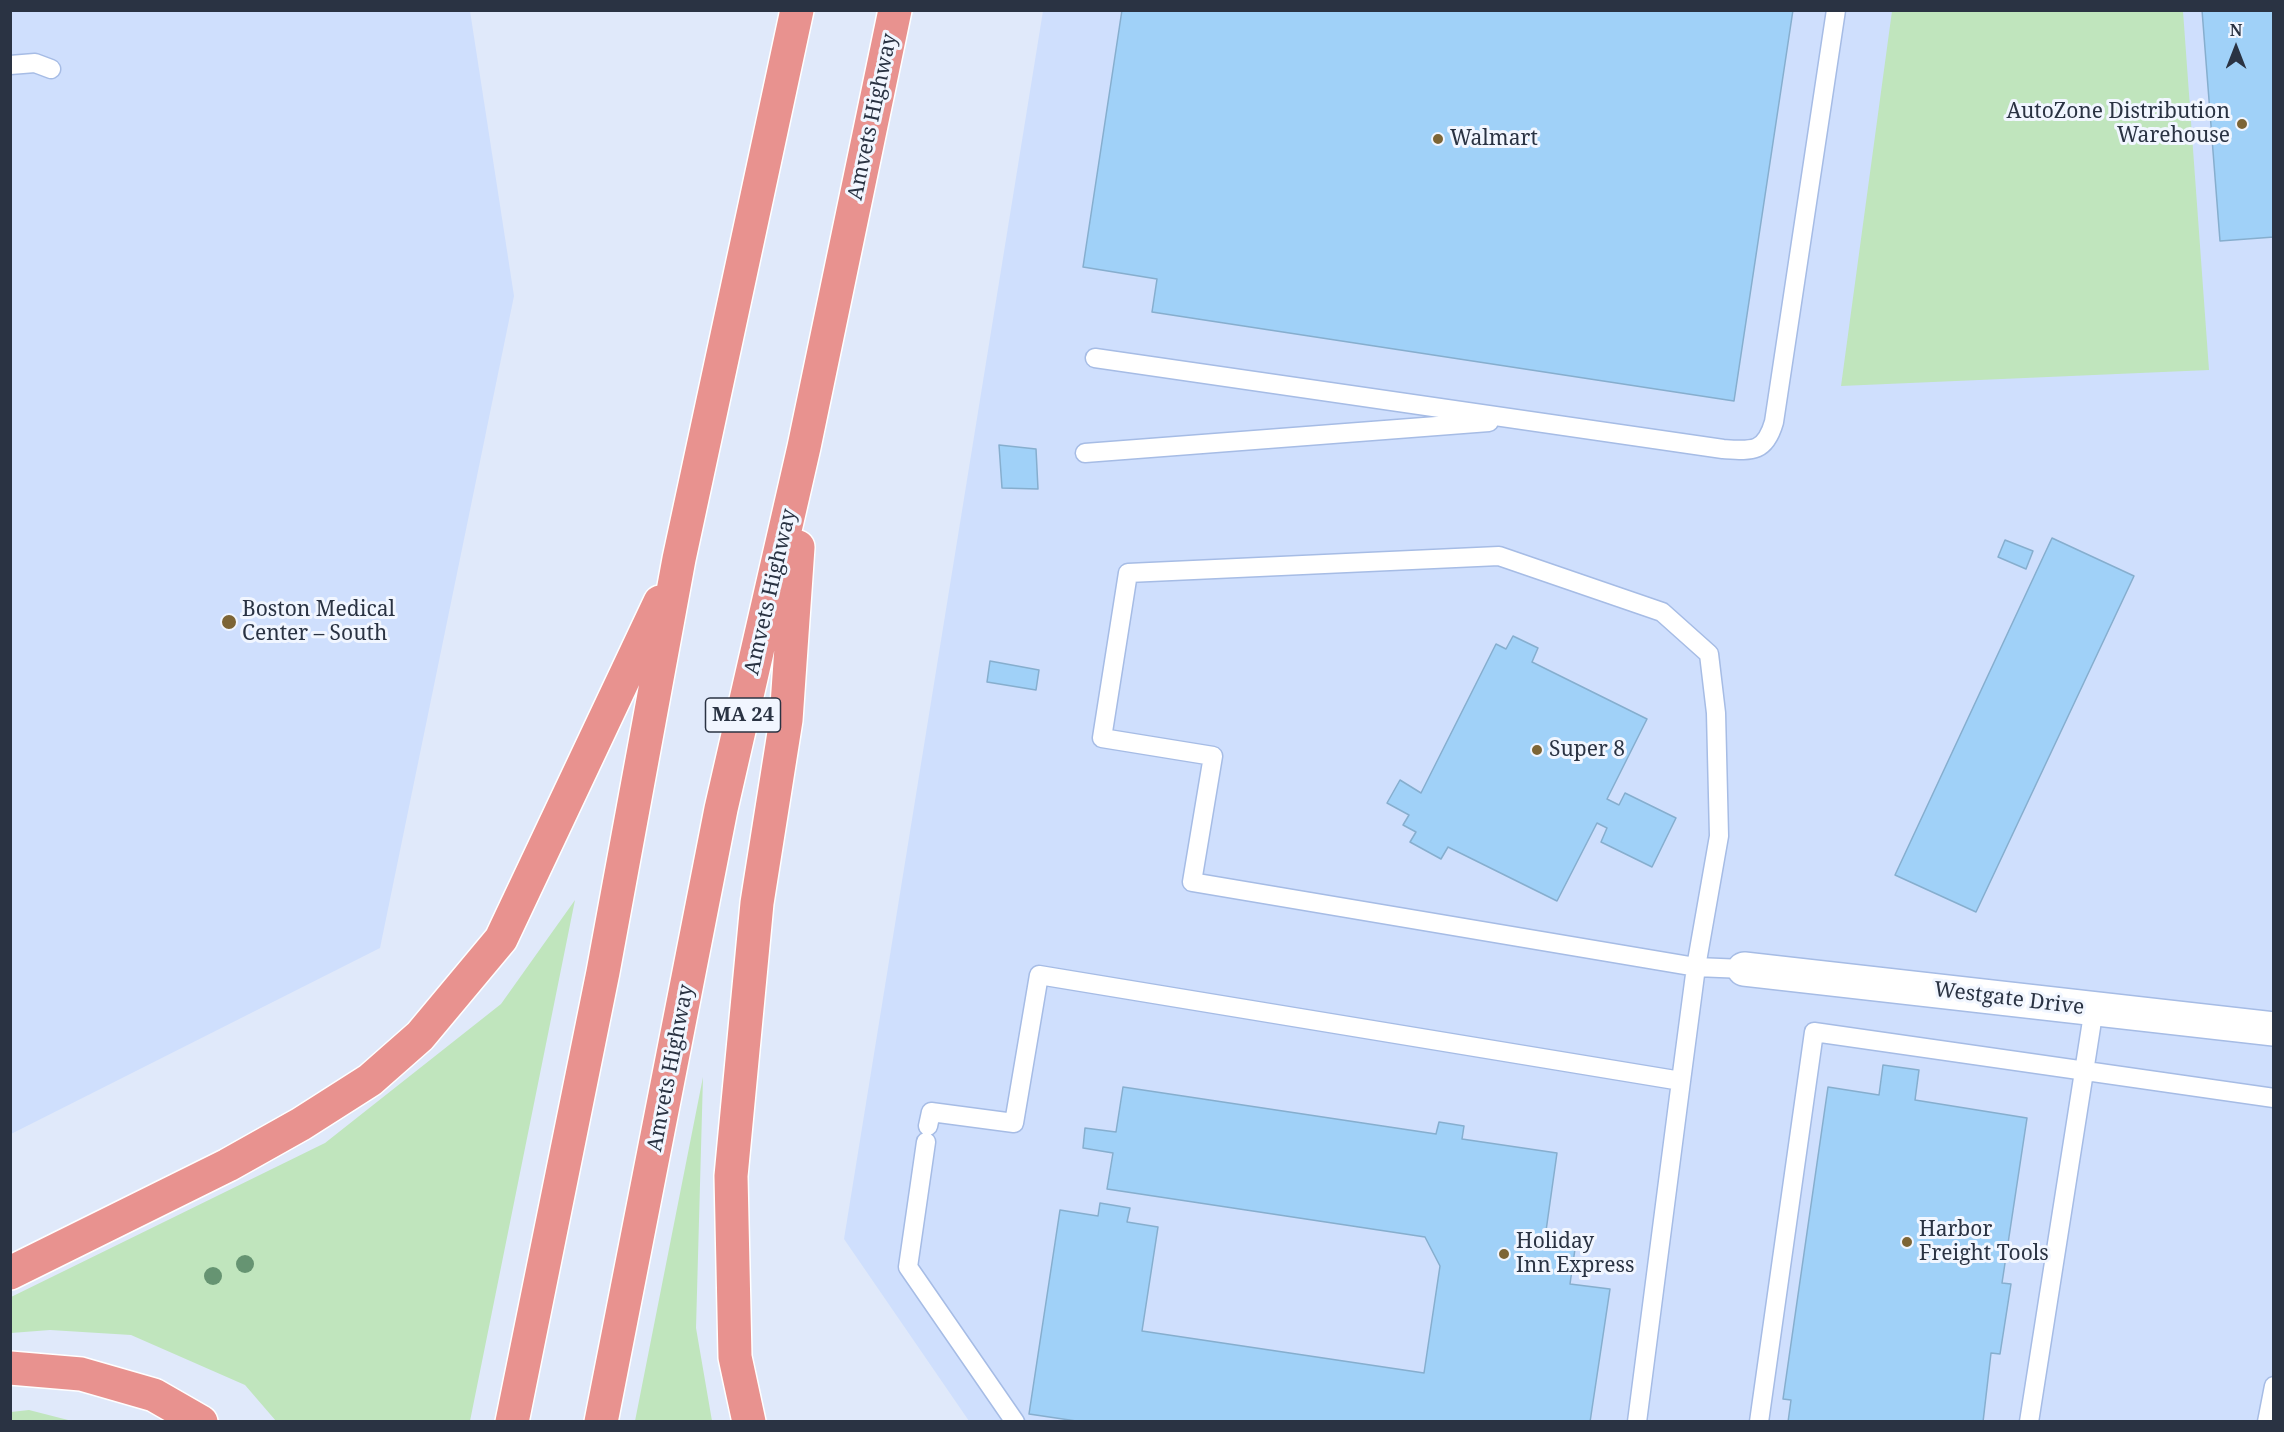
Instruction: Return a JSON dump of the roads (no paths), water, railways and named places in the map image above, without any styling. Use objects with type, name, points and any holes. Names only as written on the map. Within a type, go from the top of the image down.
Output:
[{"type":"highway","points":[[512,1422],[603,972],[680,559],[797,10]]},
{"type":"highway","name":"Amvets Highway","points":[[601,1422],[721,809],[804,447],[895,10]]},
{"type":"highway","points":[[749,1422],[735,1357],[731,1176],[757,903],[786,720],[804,447]]},
{"type":"highway","points":[[10,1273],[228,1165],[301,1125],[370,1080],[420,1036],[501,939],[680,559]]},
{"type":"highway","points":[[10,1368],[81,1374],[154,1395],[201,1422]]},
{"type":"street","name":"Westgate Drive","points":[[1744,969],[2274,1029]]},
{"type":"lane","points":[[1095,358],[1742,450],[1760,447],[1770,437],[1774,422],[1836,10]]},
{"type":"lane","points":[[10,65],[35,63],[51,69]]},
{"type":"lane","points":[[1085,453],[1524,420]]},
{"type":"lane","points":[[1637,1422],[1696,968],[1719,836],[1716,713],[1708,654],[1662,612],[1499,556],[1128,573],[1102,738],[1213,756],[1192,882],[1696,968],[1744,969]]},
{"type":"lane","points":[[1015,1422],[908,1267],[931,1112],[1014,1123],[1039,975],[1681,1081]]},
{"type":"lane","points":[[2029,1422],[2094,1008]]},
{"type":"lane","points":[[1759,1422],[1814,1032],[2274,1098]]},
{"type":"lane","points":[[2267,1422],[2274,1386]]},
{"type":"place","name":"AutoZone Distribution Warehouse","points":[[2242,124]]},
{"type":"place","name":"Walmart","points":[[1438,139]]},
{"type":"place","name":"Boston Medical Center – South","points":[[229,622]]},
{"type":"place","name":"Super 8","points":[[1537,750]]},
{"type":"place","name":"Harbor Freight Tools","points":[[1907,1242]]},
{"type":"place","name":"Holiday Inn Express","points":[[1504,1254]]}]
